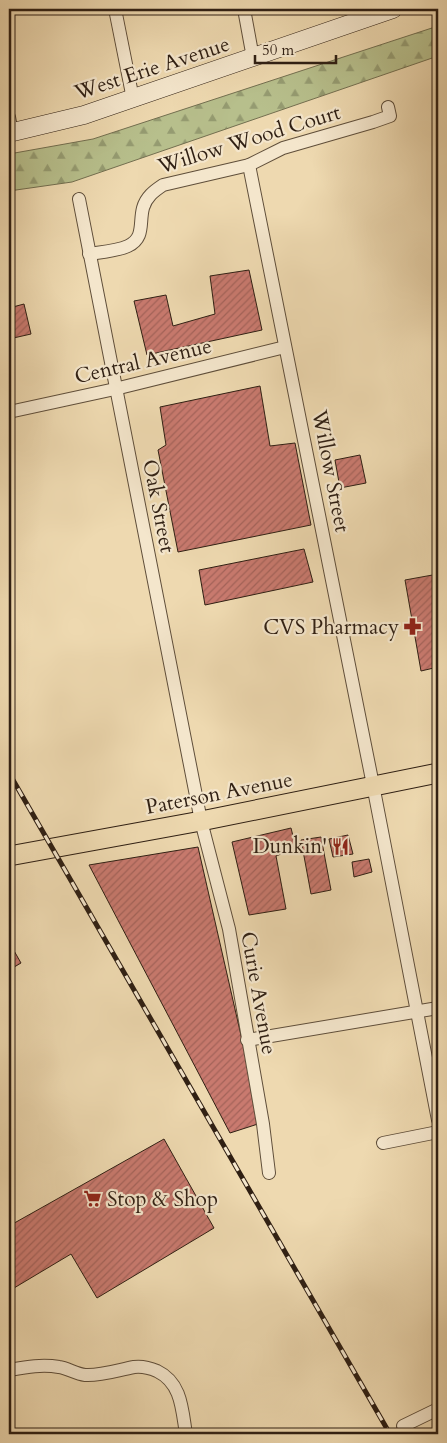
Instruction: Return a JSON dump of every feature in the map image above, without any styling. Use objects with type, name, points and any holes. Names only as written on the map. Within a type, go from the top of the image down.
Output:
[{"type":"main road","name":"Paterson Avenue","points":[[9,856],[201,821],[438,773]]},
{"type":"street","points":[[115,9],[133,99]]},
{"type":"street","points":[[244,9],[253,58]]},
{"type":"street","name":"West Erie Avenue","points":[[10,128],[84,115],[253,58],[382,11]]},
{"type":"street","name":"Willow Wood Court","points":[[89,254],[123,248],[136,241],[140,234],[143,207],[147,198],[154,190],[163,185],[249,165],[284,148],[390,116],[388,107]]},
{"type":"street","name":"Willow Street","points":[[249,165],[438,1120]]},
{"type":"street","name":"Oak Street","points":[[78,199],[201,821]]},
{"type":"street","name":"Central Avenue","points":[[9,412],[115,389],[285,347]]},
{"type":"street","name":"Curie Avenue","points":[[201,821],[229,929],[263,1124],[269,1173]]},
{"type":"street","points":[[247,1040],[438,1008]]},
{"type":"street","points":[[383,1143],[438,1132]]},
{"type":"street","points":[[9,1370],[44,1365],[60,1367],[84,1375],[136,1367],[152,1369],[170,1380],[177,1389],[181,1399],[186,1434]]},
{"type":"street","points":[[403,1426],[438,1410]]},
{"type":"green space","points":[[438,26],[438,56],[72,182],[9,191],[9,154],[93,139]]},
{"type":"building","points":[[249,270],[262,330],[147,355],[134,301],[166,295],[173,326],[215,314],[210,276]]},
{"type":"building","points":[[24,304],[31,334],[9,339],[9,308]]},
{"type":"building","points":[[260,386],[270,446],[295,443],[311,525],[178,552],[158,450],[166,445],[160,407]]},
{"type":"building","points":[[360,455],[366,483],[340,488],[335,460]]},
{"type":"building","points":[[304,549],[313,582],[205,605],[199,570]]},
{"type":"building","points":[[438,574],[438,667],[421,671],[405,580]]},
{"type":"building","points":[[291,828],[296,848],[276,856],[286,909],[249,915],[232,842]]},
{"type":"building","name":"Dunkin'","points":[[348,835],[353,854],[333,857],[329,839]]},
{"type":"building","points":[[321,837],[331,890],[311,894],[301,840]]},
{"type":"building","points":[[198,847],[261,1123],[230,1133],[89,865]]},
{"type":"building","points":[[369,859],[372,872],[354,877],[352,862]]},
{"type":"building","points":[[9,942],[21,963],[9,970]]},
{"type":"building","points":[[164,1139],[214,1228],[97,1298],[71,1254],[9,1291],[9,1226]]},
{"type":"railway","points":[[9,773],[390,1434]]},
{"type":"place","name":"CVS Pharmacy","points":[[413,627]]},
{"type":"place","name":"Dunkin'","points":[[341,846]]},
{"type":"place","name":"Stop & Shop","points":[[93,1199]]}]
